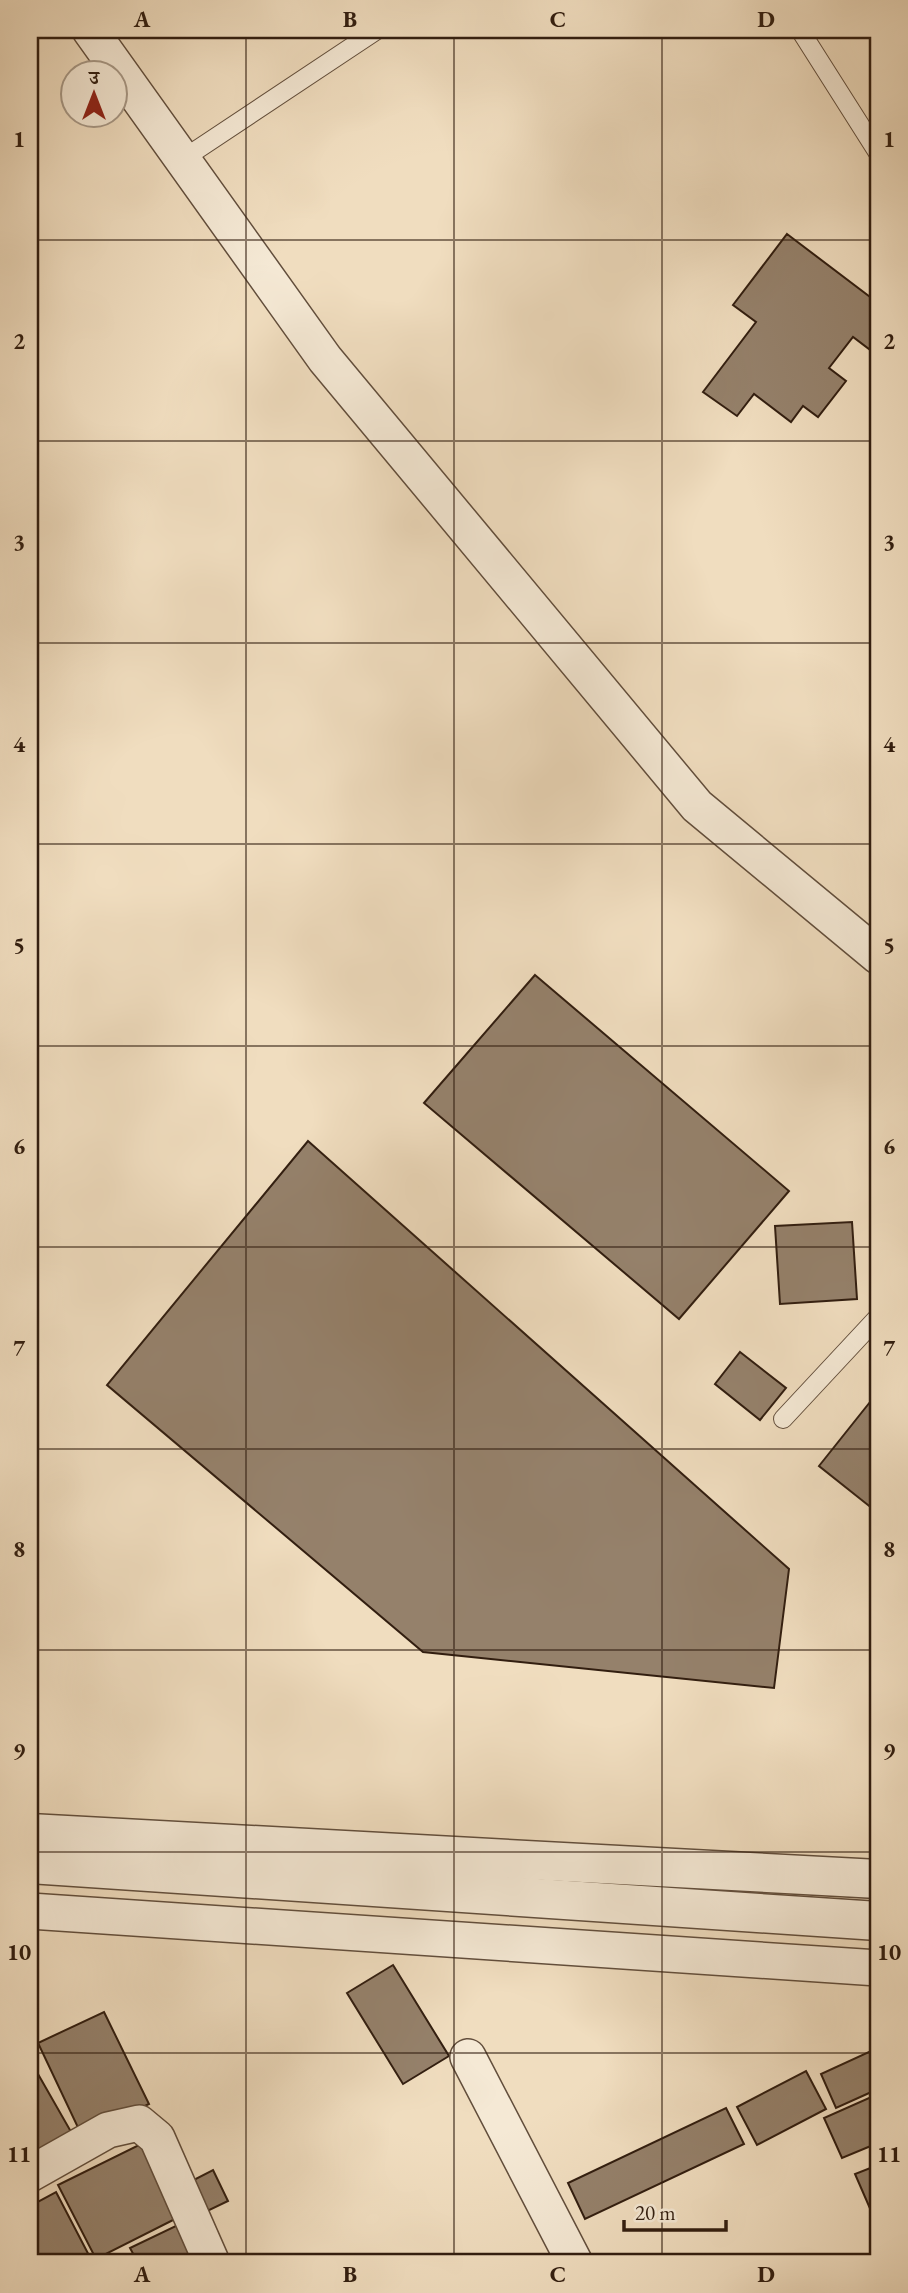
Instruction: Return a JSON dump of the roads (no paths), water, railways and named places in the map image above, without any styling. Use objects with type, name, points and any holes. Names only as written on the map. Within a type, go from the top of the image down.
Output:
[{"type":"street","points":[[90,30],[325,359],[697,806],[878,956]]},
{"type":"street","points":[[30,1833],[878,1879]]},
{"type":"street","points":[[30,1864],[878,1922]]},
{"type":"street","points":[[30,1911],[878,1968]]},
{"type":"street","points":[[468,2057],[575,2263]]},
{"type":"street","points":[[30,2174],[108,2130],[139,2123],[157,2138],[212,2263]]},
{"type":"lane","points":[[183,159],[377,30]]},
{"type":"lane","points":[[800,30],[878,153]]},
{"type":"lane","points":[[783,1419],[878,1317]]}]
